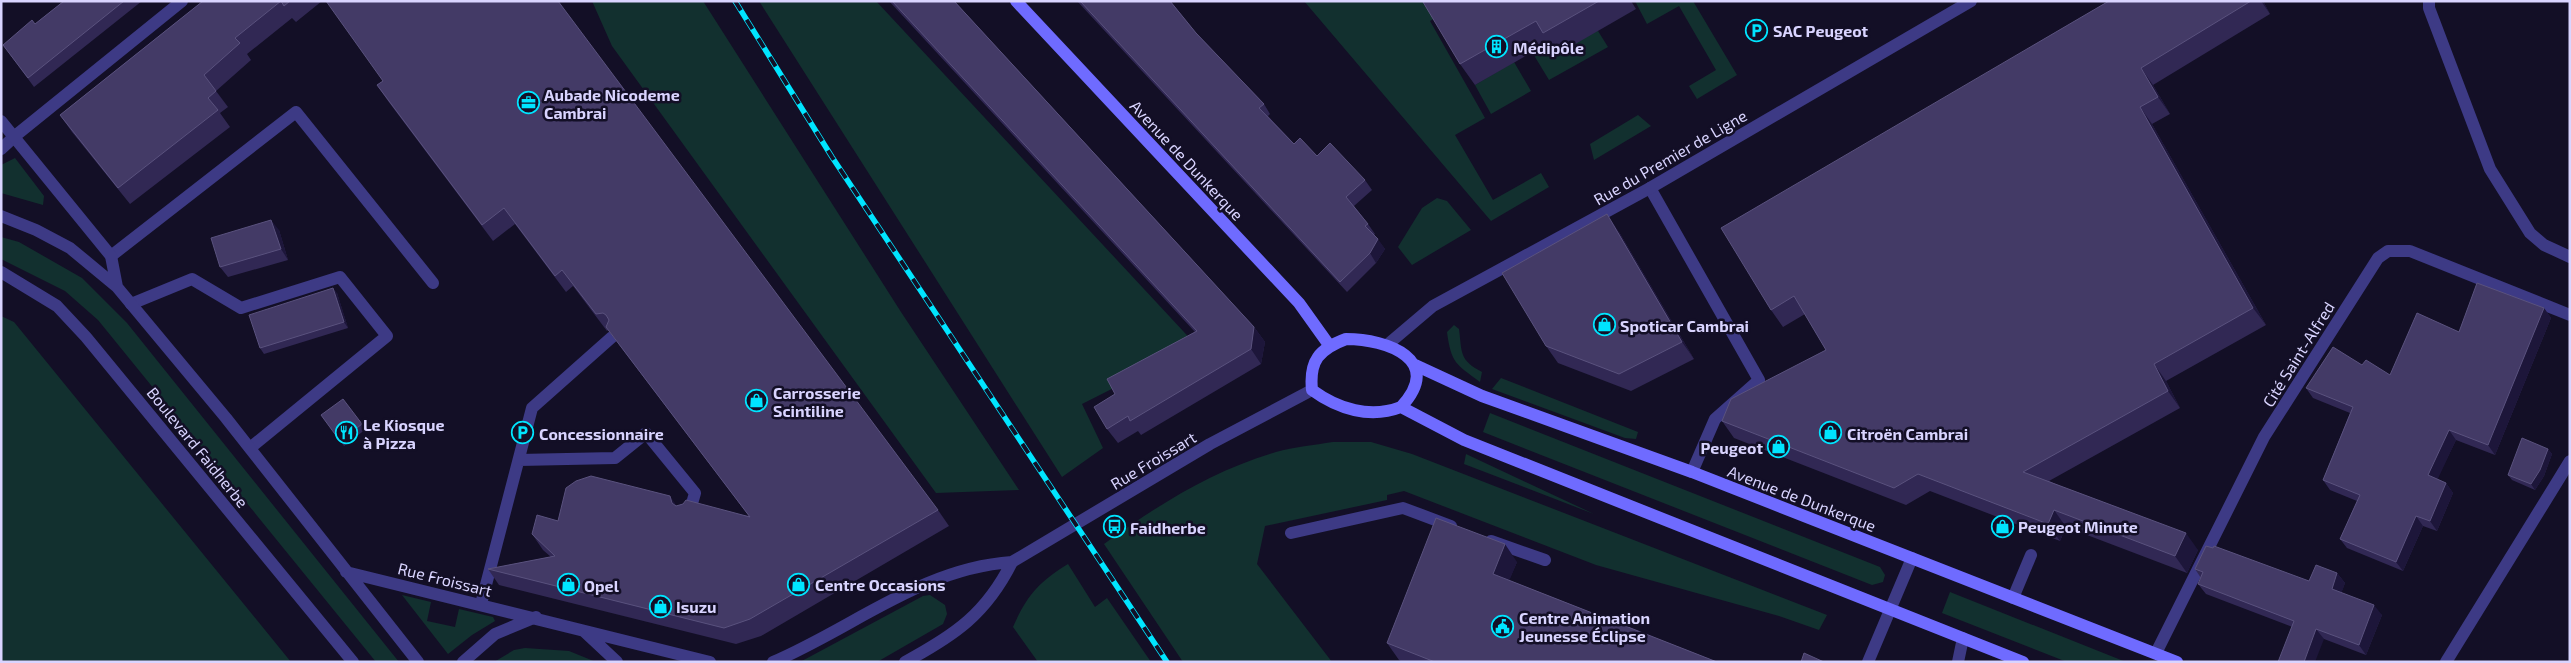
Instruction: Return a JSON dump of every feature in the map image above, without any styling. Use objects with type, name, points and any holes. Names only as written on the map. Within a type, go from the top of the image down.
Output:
[{"type":"main road","name":"Avenue de Dunkerque","points":[[1016,1],[1299,304],[1329,345],[1346,339],[1363,339],[1388,345],[1409,358],[1415,365],[1482,396],[1692,472],[2177,662]]},
{"type":"main road","points":[[1329,345],[1313,364],[1311,376],[1312,390],[1338,406],[1358,411],[1376,412],[1401,407],[1464,440],[2023,662]]},
{"type":"main road","points":[[1401,407],[1414,389],[1417,377],[1415,365]]},
{"type":"street","points":[[1,148],[182,1]]},
{"type":"street","name":"Rue du Premier de Ligne","points":[[1388,345],[1433,306],[1650,188],[1971,1]]},
{"type":"street","points":[[2429,1],[2429,8],[2490,169],[2530,233],[2544,244],[2570,257]]},
{"type":"street","points":[[111,256],[296,112],[433,283]]},
{"type":"street","points":[[1,121],[111,256],[117,287]]},
{"type":"street","points":[[1650,188],[1759,380],[1715,419],[1692,472]]},
{"type":"street","points":[[1,216],[36,230],[70,248],[117,287],[250,448],[418,662]]},
{"type":"street","name":"Cité Saint-Alfred","points":[[2156,653],[2264,437],[2378,258],[2388,252],[2410,251],[2570,315]]},
{"type":"street","name":"Boulevard Faidherbe","points":[[1,272],[57,306],[86,337],[353,662]]},
{"type":"street","points":[[131,304],[192,279],[241,308],[340,277],[387,336],[250,448]]},
{"type":"street","points":[[481,604],[532,408],[612,337]]},
{"type":"street","name":"Rue Froissart","points":[[773,662],[926,582],[978,566],[1012,562],[1210,444],[1312,390]]},
{"type":"street","points":[[519,460],[615,458],[646,433],[694,493],[689,514]]},
{"type":"street","points":[[2446,662],[2570,461]]},
{"type":"street","points":[[1291,533],[1403,508],[1465,531]]},
{"type":"street","points":[[1482,538],[1545,560]]},
{"type":"street","points":[[2013,598],[2031,555]]},
{"type":"street","points":[[1868,662],[1912,558]]},
{"type":"street","points":[[905,662],[964,627],[999,586],[1012,562]]},
{"type":"street","name":"Rue Froissart","points":[[346,572],[710,662]]},
{"type":"street","points":[[462,662],[495,634],[536,618]]},
{"type":"street","name":"Rue Froissart","points":[[583,630],[616,662]]},
{"type":"street","points":[[1958,662],[1963,638]]},
{"type":"green space","points":[[592,1],[703,1],[901,312],[1019,490],[936,493],[612,46]]},
{"type":"green space","points":[[759,1],[876,1],[1197,346],[1082,404],[1103,448],[1062,477]]},
{"type":"green space","points":[[1304,1],[1465,1],[1430,21],[1485,118],[1455,135],[1493,200],[1541,173],[1549,187],[1491,221]]},
{"type":"green space","points":[[1635,1],[1693,1],[1737,75],[1697,99],[1689,86],[1716,70],[1679,6],[1647,24]]},
{"type":"green space","points":[[1598,31],[1608,47],[1549,80],[1532,52],[1550,41]]},
{"type":"green space","points":[[1514,62],[1531,91],[1491,114],[1475,85]]},
{"type":"green space","points":[[1638,115],[1651,126],[1594,160],[1590,144]]},
{"type":"green space","points":[[15,158],[44,196],[43,205],[1,193],[1,165]]},
{"type":"green space","points":[[1437,198],[1447,201],[1471,230],[1412,265],[1398,247],[1422,208]]},
{"type":"green space","points":[[1,237],[19,242],[82,278],[127,323],[399,662],[376,662],[98,320],[65,291],[1,259]]},
{"type":"green space","points":[[1,316],[14,322],[291,662],[1,662]]},
{"type":"green space","points":[[1454,325],[1459,329],[1465,359],[1469,364],[1482,372],[1480,382],[1460,366],[1453,357],[1447,332]]},
{"type":"green space","points":[[1501,378],[1638,432],[1636,439],[1625,438],[1492,389]]},
{"type":"green space","points":[[1490,413],[1880,567],[1885,575],[1883,582],[1872,585],[1483,432]]},
{"type":"green space","points":[[1333,442],[1371,442],[1412,454],[1827,615],[1819,630],[1779,616],[1596,565],[1404,491],[1387,495],[1387,500],[1265,526],[1257,564],[1332,662],[1183,662],[1104,544],[1165,503],[1229,469],[1276,452]]},
{"type":"green space","points":[[1466,454],[1594,514],[1464,464]]},
{"type":"green space","points":[[1068,564],[1095,607],[1107,598],[1151,662],[1038,662],[1013,627],[1023,606],[1035,590],[1049,577]]},
{"type":"green space","points":[[1950,592],[2126,662],[2067,662],[1942,613]]},
{"type":"green space","points":[[402,595],[431,602],[427,621],[455,627],[459,609],[493,617],[495,621],[472,635],[448,654]]},
{"type":"green space","points":[[930,595],[945,605],[947,614],[943,624],[877,662],[800,662],[923,596]]},
{"type":"green space","points":[[525,648],[569,651],[596,662],[494,662],[514,650]]},
{"type":"building","points":[[64,1],[124,1],[28,78],[3,45],[32,20],[35,24]]},
{"type":"building","points":[[203,1],[281,1],[235,38],[240,43],[204,75],[216,91],[208,98],[218,110],[118,188],[60,115]]},
{"type":"building","points":[[281,1],[290,1],[284,6]]},
{"type":"building","points":[[326,1],[558,1],[938,510],[750,619],[724,628],[488,569],[555,556],[532,534],[537,515],[558,521],[566,488],[576,481],[591,476],[670,496],[672,503],[676,506],[683,504],[686,500],[750,517],[606,327],[609,320],[606,315],[603,313],[596,314],[562,270],[555,276],[504,208],[482,225],[377,85],[383,81]]},
{"type":"building","points":[[892,1],[954,1],[1254,327],[1251,349],[1130,421],[1128,416],[1107,429],[1094,407],[1115,394],[1107,379],[1197,331]]},
{"type":"building","points":[[1080,1],[1170,1],[1196,33],[1264,104],[1259,108],[1294,144],[1300,138],[1317,156],[1330,143],[1365,180],[1346,197],[1368,224],[1365,226],[1378,239],[1370,253],[1340,282]]},
{"type":"building","name":"Médipôle","points":[[1424,1],[1599,1],[1543,33],[1536,21],[1460,64]]},
{"type":"building","points":[[2109,1],[2251,1],[2141,68],[2158,97],[2140,107],[2253,308],[2154,364],[2168,391],[2023,472],[2186,533],[2175,556],[2054,510],[2048,524],[1918,474],[1894,488],[1722,421],[1731,399],[1826,350],[1794,296],[1771,310],[1721,228]]},
{"type":"building","name":"Spoticar Cambrai","points":[[1607,214],[1682,342],[1619,374],[1546,346],[1502,273]]},
{"type":"building","points":[[271,220],[281,249],[220,267],[211,238]]},
{"type":"building","points":[[2477,283],[2544,308],[2488,445],[2449,430],[2428,475],[2446,483],[2430,521],[2416,516],[2396,562],[2340,539],[2360,495],[2323,480],[2353,407],[2306,388],[2333,347],[2362,365],[2366,360],[2390,375],[2417,313],[2459,332]]},
{"type":"building","points":[[333,288],[344,322],[260,348],[249,315]]},
{"type":"building","name":"Le Kiosque à Pizza","points":[[343,399],[362,424],[340,441],[321,415]]},
{"type":"building","points":[[2522,438],[2548,449],[2540,470],[2531,484],[2508,475]]},
{"type":"building","name":"Centre Animation Jeunesse Éclipse","points":[[1436,518],[1505,544],[1493,574],[1717,662],[1435,662],[1387,643]]},
{"type":"building","points":[[2206,546],[2213,548],[2214,546],[2309,581],[2316,565],[2337,573],[2332,589],[2374,605],[2359,645],[2316,629],[2304,662],[2278,662],[2294,621],[2198,584],[2203,572],[2195,569]]},
{"type":"building","points":[[1804,653],[1824,662],[1801,662]]},
{"type":"railway","points":[[735,1],[832,157],[1167,662]]},
{"type":"place","name":"SAC Peugeot","points":[[1757,30]]},
{"type":"place","name":"Médipôle","points":[[1497,47]]},
{"type":"place","name":"Aubade Nicodeme Cambrai","points":[[528,103]]},
{"type":"place","name":"Spoticar Cambrai","points":[[1604,325]]},
{"type":"place","name":"Carrosserie Scintiline","points":[[757,401]]},
{"type":"place","name":"Le Kiosque à Pizza","points":[[347,433]]},
{"type":"place","name":"Concessionnaire","points":[[523,433]]},
{"type":"place","name":"Citroën Cambrai","points":[[1831,433]]},
{"type":"place","name":"Peugeot","points":[[1779,447]]},
{"type":"place","name":"Peugeot Minute","points":[[2002,526]]},
{"type":"place","name":"Faidherbe","points":[[1114,527]]},
{"type":"place","name":"Centre Occasions","points":[[799,584]]},
{"type":"place","name":"Opel","points":[[568,585]]},
{"type":"place","name":"Isuzu","points":[[660,606]]},
{"type":"place","name":"Centre Animation Jeunesse Éclipse","points":[[1503,626]]}]
